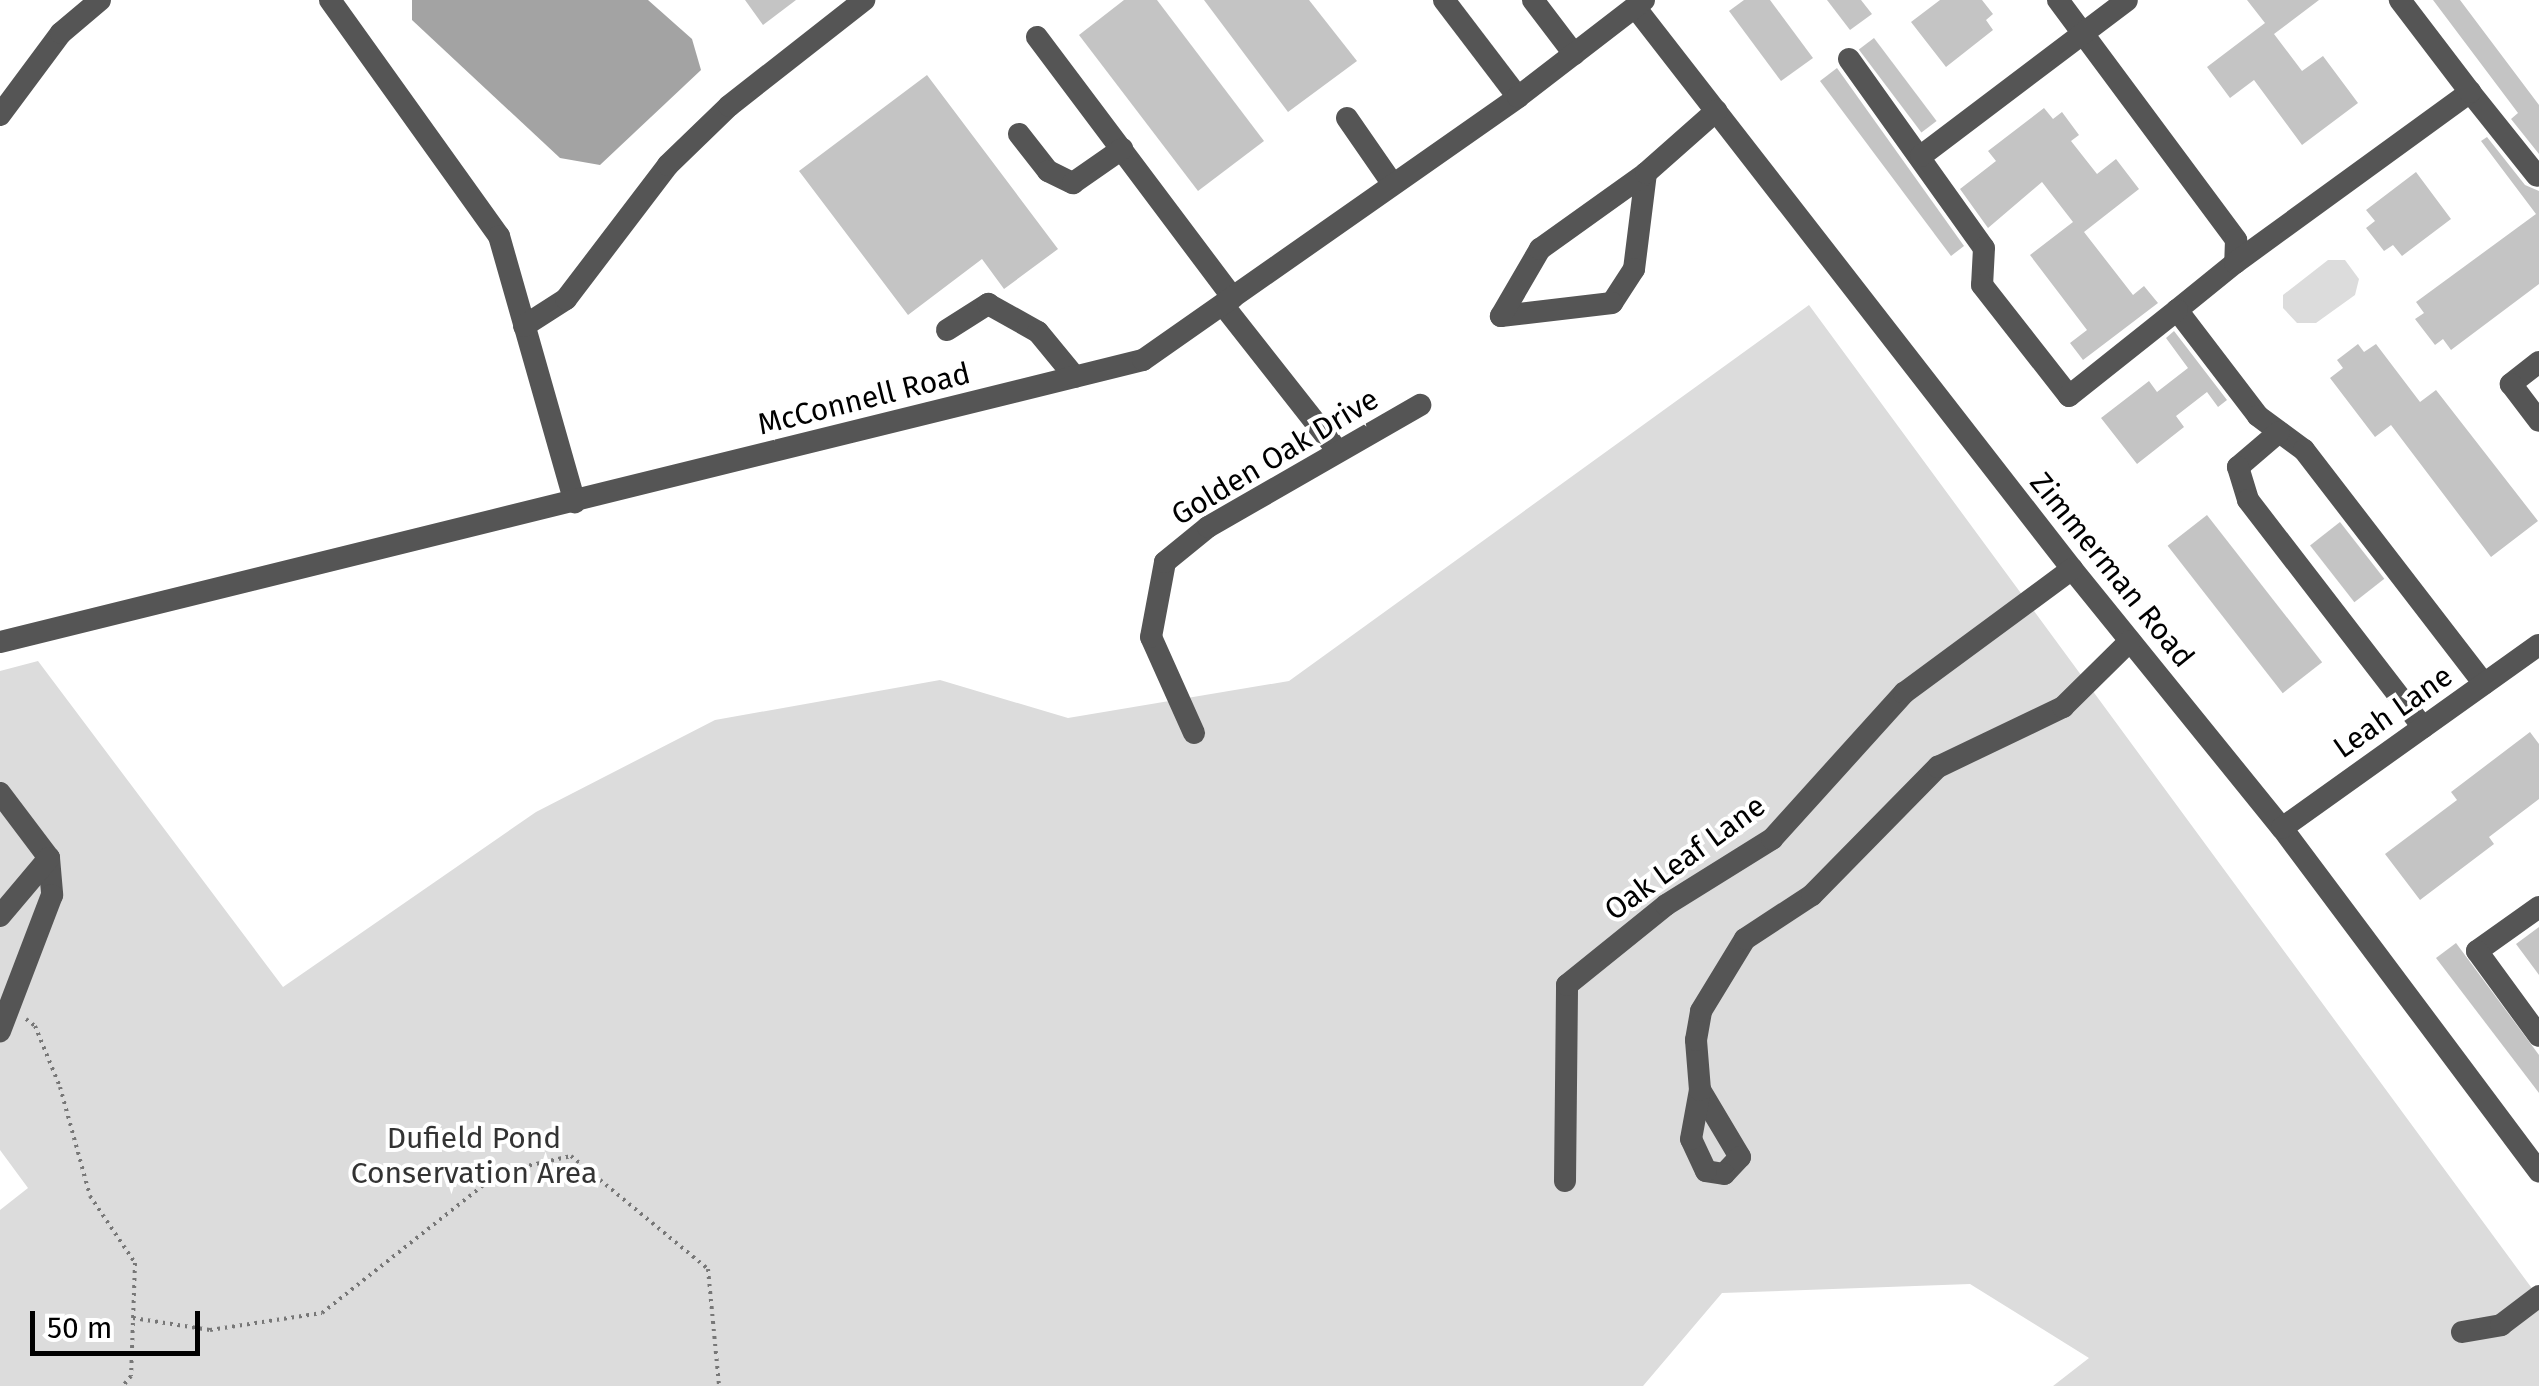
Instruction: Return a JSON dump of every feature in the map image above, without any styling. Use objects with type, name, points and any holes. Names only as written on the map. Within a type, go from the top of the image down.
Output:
[{"type":"street","points":[[0,115],[61,33],[100,0]]},
{"type":"street","points":[[330,0],[498,236],[575,502]]},
{"type":"street","points":[[524,326],[566,299],[668,165],[728,106],[864,0]]},
{"type":"street","points":[[1444,0],[1518,97]]},
{"type":"street","points":[[1533,0],[1574,54]]},
{"type":"street","points":[[2058,0],[2235,252]]},
{"type":"street","points":[[1921,156],[2127,0]]},
{"type":"street","points":[[2400,0],[2537,176]]},
{"type":"street","name":"McConnell Road","points":[[0,642],[1143,360],[1518,97],[1639,4]]},
{"type":"street","name":"Zimmerman Road","points":[[1639,4],[1716,111],[2072,570],[2282,828],[2539,1172]]},
{"type":"street","points":[[1038,36],[1337,450]]},
{"type":"street","points":[[1849,58],[1984,248],[1982,285],[2069,396],[2177,310],[2235,252],[2470,92]]},
{"type":"street","points":[[1646,173],[1634,269],[1612,303],[1501,316],[1540,249],[1646,173],[1716,111]]},
{"type":"street","points":[[1347,118],[1392,184]]},
{"type":"street","points":[[1019,134],[1048,170],[1073,183],[1122,150]]},
{"type":"street","points":[[947,330],[988,304],[1038,332],[1075,376]]},
{"type":"street","points":[[2177,310],[2258,416],[2304,450],[2484,684]]},
{"type":"street","points":[[2539,362],[2511,384],[2539,420]]},
{"type":"street","name":"Golden Oak Drive","points":[[1194,733],[1151,636],[1165,562],[1208,527],[1420,405]]},
{"type":"street","points":[[2279,432],[2238,467],[2248,500],[2423,727]]},
{"type":"street","name":"Oak Leaf Lane","points":[[1565,1181],[1567,985],[1666,905],[1772,839],[1904,693],[2072,570]]},
{"type":"street","points":[[1700,1090],[1696,1051],[1702,1011],[1746,939],[1812,895],[1938,767],[2063,706],[2130,641]]},
{"type":"street","name":"Leah Lane","points":[[2282,828],[2539,645]]},
{"type":"street","points":[[0,793],[49,858],[52,895],[0,1031]]},
{"type":"street","points":[[0,916],[49,858]]},
{"type":"street","points":[[2539,908],[2478,952],[2531,1008],[2539,1036]]},
{"type":"street","points":[[2462,1332],[2501,1326],[2539,1296]]},
{"type":"path","points":[[10,1008],[35,1026],[60,1087],[90,1196],[135,1263],[131,1376],[122,1386]]},
{"type":"path","points":[[133,1318],[210,1330],[322,1313],[500,1172],[571,1156],[708,1268],[719,1386]]},
{"type":"green space","points":[[2328,260],[2345,260],[2359,279],[2355,295],[2316,323],[2297,323],[2283,308],[2283,295]]},
{"type":"green space","name":"Dufield Pond Conservation Area","points":[[1809,305],[2539,1298],[2539,1386],[2053,1386],[2089,1358],[1970,1284],[1722,1293],[1643,1386],[0,1386],[0,1210],[28,1188],[0,1150],[0,671],[38,661],[283,987],[536,812],[715,720],[940,680],[1068,718],[1289,681]]},
{"type":"shaded area","points":[[412,0],[648,0],[692,39],[701,70],[600,165],[560,158],[412,20]]},
{"type":"building","points":[[745,0],[796,0],[763,25]]},
{"type":"building","points":[[1124,0],[1157,0],[1264,141],[1198,191],[1079,35]]},
{"type":"building","points":[[1204,0],[1309,0],[1357,61],[1288,112]]},
{"type":"building","points":[[1744,0],[1770,0],[1813,58],[1781,81],[1729,11]]},
{"type":"building","points":[[1827,0],[1861,0],[1872,14],[1850,30]]},
{"type":"building","points":[[1940,0],[1982,0],[1993,14],[1986,20],[1993,30],[1946,67],[1911,22]]},
{"type":"building","points":[[2247,0],[2319,0],[2274,34],[2302,71],[2323,56],[2358,103],[2302,145],[2254,80],[2230,98],[2207,67],[2265,23]]},
{"type":"building","points":[[2433,0],[2460,0],[2539,105],[2539,154],[2511,119],[2518,113]]},
{"type":"building","points":[[1874,38],[1937,121],[1921,132],[1859,49]]},
{"type":"building","points":[[1837,68],[1964,246],[1951,256],[1820,81]]},
{"type":"building","points":[[927,75],[1058,249],[1004,289],[982,259],[908,315],[799,171]]},
{"type":"building","points":[[2044,108],[2053,119],[2062,112],[2079,135],[2071,141],[2097,174],[2116,159],[2139,189],[2084,232],[2133,295],[2144,286],[2158,303],[2083,360],[2070,343],[2087,330],[2030,255],[2073,222],[2042,182],[1988,228],[1960,189],[1996,161],[1988,151]]},
{"type":"building","points":[[2487,137],[2525,185],[2539,191],[2539,284],[2451,350],[2443,339],[2435,345],[2415,319],[2424,313],[2416,302],[2536,214],[2481,141]]},
{"type":"building","points":[[2416,172],[2451,219],[2402,256],[2393,245],[2384,251],[2366,228],[2375,221],[2366,210]]},
{"type":"building","points":[[2174,331],[2227,400],[2218,407],[2207,392],[2176,416],[2184,427],[2137,464],[2101,418],[2149,381],[2157,392],[2188,368],[2166,338]]},
{"type":"building","points":[[2358,344],[2364,352],[2376,344],[2420,402],[2436,390],[2538,521],[2491,557],[2391,425],[2375,437],[2330,378],[2343,368],[2337,360]]},
{"type":"building","points":[[2207,515],[2322,662],[2283,693],[2168,546]]},
{"type":"building","points":[[2340,522],[2384,579],[2354,602],[2310,545]]},
{"type":"building","points":[[2530,732],[2539,744],[2539,799],[2489,837],[2494,844],[2420,900],[2385,854],[2457,800],[2451,792]]},
{"type":"building","points":[[2539,927],[2539,975],[2516,944]]},
{"type":"building","points":[[2456,943],[2539,1055],[2539,1093],[2436,958]]}]
